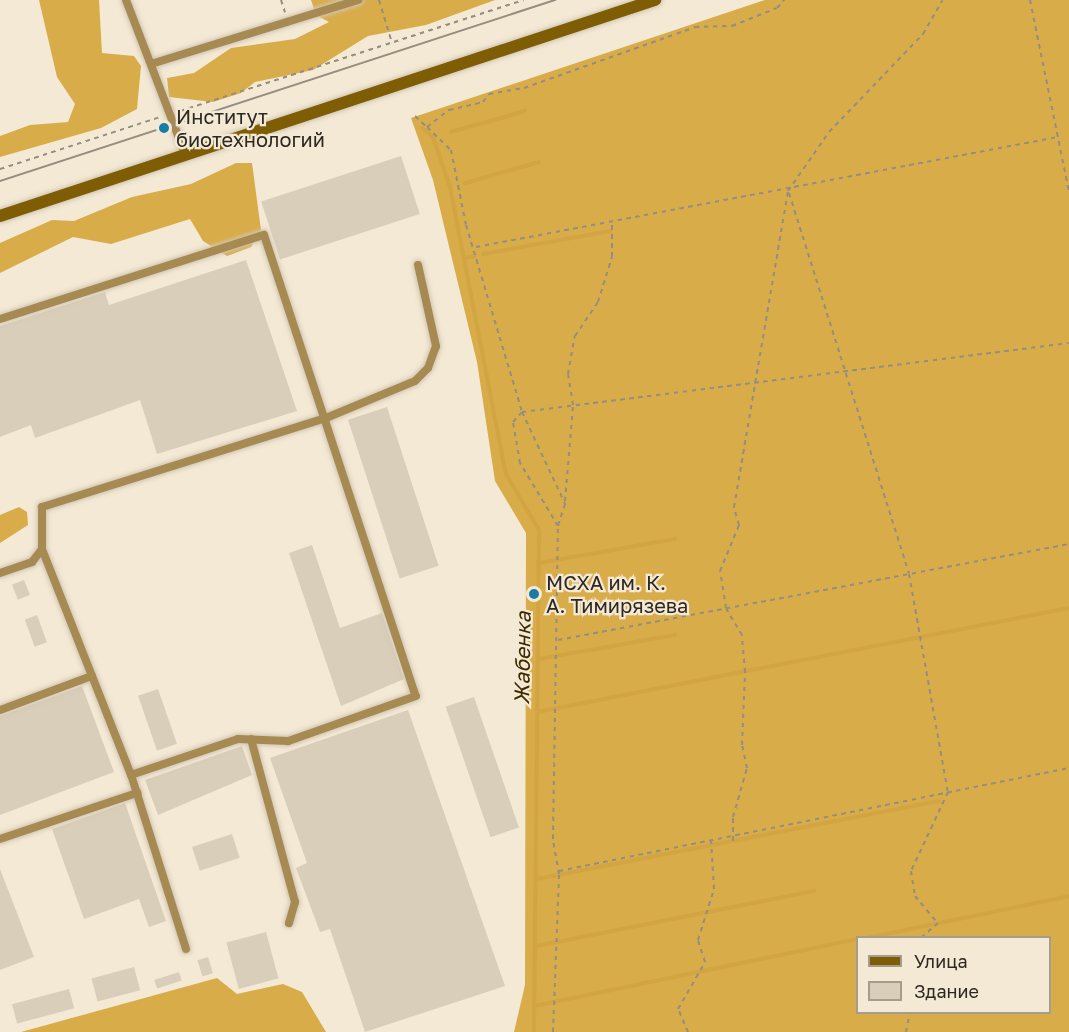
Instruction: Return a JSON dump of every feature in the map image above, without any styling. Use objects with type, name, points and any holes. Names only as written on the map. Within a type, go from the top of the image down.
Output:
[{"type":"main road","points":[[0,216],[656,0]]},
{"type":"lane","points":[[126,0],[186,156]]},
{"type":"lane","points":[[151,64],[358,0]]},
{"type":"lane","points":[[0,319],[264,235],[416,696],[288,741],[238,739],[131,775]]},
{"type":"lane","points":[[186,949],[131,775],[42,549],[42,507],[326,418],[394,392],[428,368],[436,346],[418,265]]},
{"type":"lane","points":[[0,573],[32,562],[42,549]]},
{"type":"lane","points":[[0,710],[92,676]]},
{"type":"lane","points":[[251,739],[295,902],[289,923]]},
{"type":"lane","points":[[0,839],[137,793]]},
{"type":"path","points":[[379,0],[392,43]]},
{"type":"path","points":[[0,169],[524,0]]},
{"type":"path","points":[[427,127],[449,110],[483,102],[489,94],[524,88],[695,27],[732,26],[777,8],[784,0]]},
{"type":"path","points":[[733,841],[732,836],[747,768],[742,745],[742,635],[726,608],[720,571],[739,525],[734,507],[758,382],[788,190],[829,132],[923,34],[943,0]]},
{"type":"path","points":[[1030,0],[1069,191]]},
{"type":"path","points":[[415,116],[451,150],[522,412],[565,504]]},
{"type":"path","points":[[476,247],[788,190],[1058,136]]},
{"type":"path","points":[[788,190],[843,371],[909,574],[948,792],[911,871],[915,896],[938,923],[923,936]]},
{"type":"path","points":[[553,1032],[558,871],[553,839],[558,640],[558,526],[565,504],[573,405],[568,375],[575,336],[598,302],[612,257],[612,222]]},
{"type":"path","points":[[558,526],[520,463],[513,422],[522,412],[1069,343]]},
{"type":"path","points":[[558,640],[1069,544]]},
{"type":"path","points":[[558,871],[1069,768]]},
{"type":"path","points":[[688,1032],[678,1009],[705,962],[698,940],[714,889],[711,840]]},
{"type":"path","points":[[906,1032],[910,1014]]},
{"type":"shaded area","points":[[39,0],[99,0],[102,53],[134,56],[141,66],[137,109],[101,128],[0,157],[0,136],[30,125],[68,122],[75,104],[57,77]]},
{"type":"shaded area","points":[[311,0],[495,0],[426,25],[368,36],[313,70],[255,82],[241,93],[213,102],[169,97],[167,78],[194,73],[231,48],[295,39],[329,22],[316,15]]},
{"type":"shaded area","points":[[765,0],[1069,0],[1069,1032],[514,1032],[525,985],[526,533],[495,481],[477,362],[433,180],[411,118]]},
{"type":"shaded area","points":[[236,163],[252,163],[261,230],[251,247],[227,256],[203,241],[190,219],[111,244],[73,237],[0,273],[0,243],[52,220],[74,221],[132,197],[191,184]]},
{"type":"shaded area","points":[[19,507],[27,512],[28,525],[0,543],[0,515]]},
{"type":"shaded area","points":[[217,978],[237,994],[283,984],[302,992],[326,1032],[21,1032]]},
{"type":"building","points":[[401,156],[420,214],[280,259],[261,201]]},
{"type":"building","points":[[246,260],[297,411],[157,454],[140,400],[35,438],[31,425],[0,437],[0,326],[105,292],[109,305]]},
{"type":"building","points":[[387,407],[439,566],[400,578],[348,420]]},
{"type":"building","points":[[312,545],[340,628],[382,613],[404,679],[341,706],[289,553]]},
{"type":"building","points":[[24,580],[30,595],[18,600],[12,585]]},
{"type":"building","points":[[37,615],[47,642],[35,647],[25,619]]},
{"type":"building","points":[[82,686],[114,772],[0,815],[0,716]]},
{"type":"building","points":[[158,689],[177,744],[157,751],[138,696]]},
{"type":"building","points":[[474,697],[519,827],[491,837],[446,707]]},
{"type":"building","points":[[408,710],[505,986],[365,1032],[330,929],[320,932],[296,868],[307,863],[270,758]]},
{"type":"building","points":[[242,746],[252,775],[158,815],[145,780]]},
{"type":"building","points":[[125,803],[166,921],[149,927],[139,899],[84,919],[52,829]]},
{"type":"building","points":[[232,834],[240,858],[200,871],[192,847]]},
{"type":"building","points":[[0,869],[34,957],[0,970]]},
{"type":"building","points":[[266,932],[278,978],[239,989],[226,943]]},
{"type":"building","points":[[208,957],[213,973],[202,976],[197,960]]},
{"type":"building","points":[[134,967],[140,990],[98,1002],[91,978]]},
{"type":"building","points":[[179,972],[182,981],[157,989],[154,980]]},
{"type":"building","points":[[69,989],[74,1008],[17,1024],[12,1004]]},
{"type":"waterway","points":[[451,132],[525,111]]},
{"type":"waterway","name":"Жабенка","points":[[422,128],[433,137],[450,187],[506,474],[539,530],[534,1032]]},
{"type":"waterway","points":[[465,183],[539,162]]},
{"type":"waterway","points":[[483,254],[610,231]]},
{"type":"waterway","points":[[465,258],[475,256]]},
{"type":"waterway","points":[[539,563],[675,539]]},
{"type":"waterway","points":[[537,712],[1069,608]]},
{"type":"waterway","points":[[539,659],[675,635]]},
{"type":"waterway","points":[[537,879],[938,801]]},
{"type":"waterway","points":[[536,946],[815,891]]},
{"type":"waterway","points":[[877,936],[1069,896]]},
{"type":"waterway","points":[[534,1006],[856,939]]},
{"type":"tram line","points":[[0,181],[555,0]]},
{"type":"place","name":"Институт биотехнологий","points":[[164,128]]},
{"type":"place","name":"МСХА им. К. А. Тимирязева","points":[[534,594]]}]
